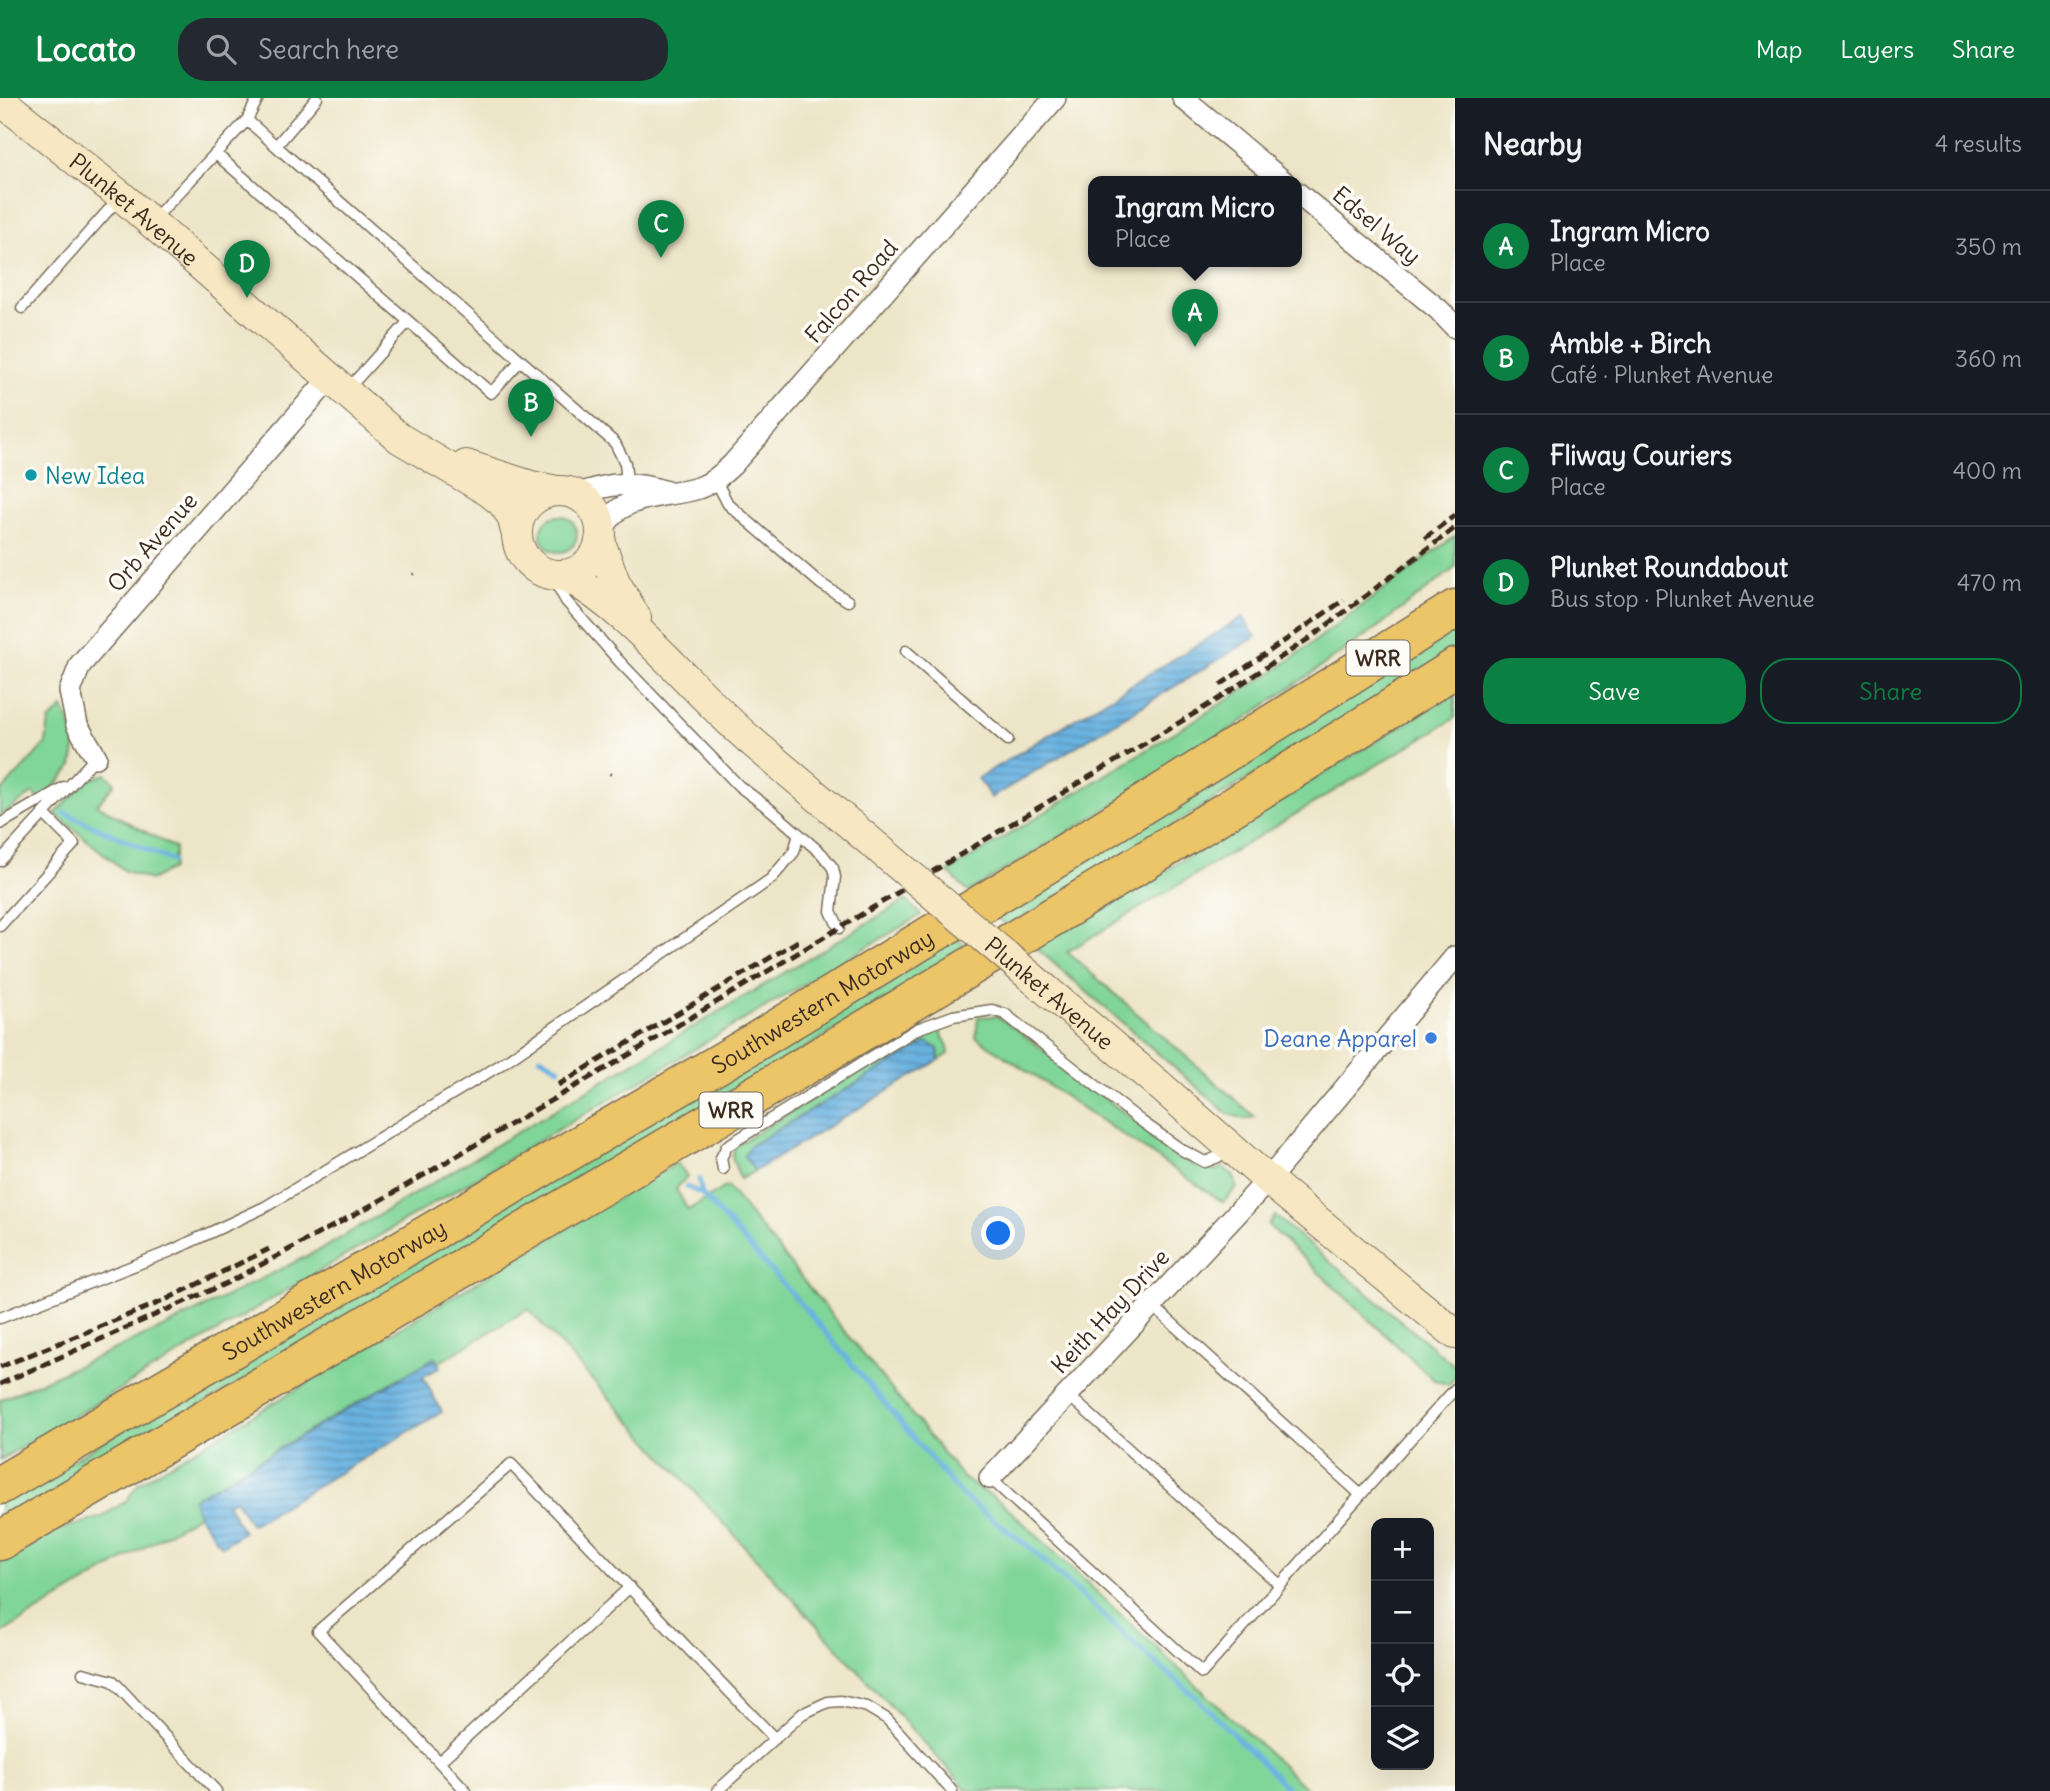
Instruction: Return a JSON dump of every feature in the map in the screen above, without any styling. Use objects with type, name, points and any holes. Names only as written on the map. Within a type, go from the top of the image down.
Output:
[{"type":"highway","points":[[1301,707],[1455,586]]},
{"type":"highway","name":"Southwestern Motorway","points":[[0,1485],[730,1056],[1301,707],[1455,609]]},
{"type":"highway","name":"Southwestern Motorway","points":[[0,1541],[971,967],[1455,668]]},
{"type":"main road","name":"Plunket Avenue","points":[[0,100],[121,196],[399,438],[502,502],[512,516],[517,535]]},
{"type":"main road","name":"Plunket Avenue","points":[[429,455],[484,469],[531,486],[567,493]]},
{"type":"main road","points":[[567,493],[595,511],[601,538],[596,554],[587,564],[577,571],[558,575],[538,570],[527,561],[520,549],[517,535],[518,522],[533,500],[544,494],[567,493]]},
{"type":"main road","name":"Plunket Avenue","points":[[601,538],[615,582],[651,642]]},
{"type":"main road","name":"Plunket Avenue","points":[[558,575],[606,601],[651,642],[716,711],[1268,1180],[1455,1334]]},
{"type":"street","name":"Falcon Road","points":[[601,538],[610,516],[627,505],[669,492],[693,490],[715,479],[744,453],[1055,98]]},
{"type":"street","points":[[1183,98],[1277,176]]},
{"type":"street","name":"Edsel Way","points":[[1302,196],[1439,310],[1455,327]]},
{"type":"street","name":"Orb Avenue","points":[[96,757],[77,725],[70,691],[80,665],[337,386]]},
{"type":"street","name":"Falcon Road","points":[[567,493],[627,483],[669,492]]},
{"type":"street","name":"Keith Hay Drive","points":[[990,1478],[1268,1180],[1455,957]]},
{"type":"lane","points":[[151,222],[247,120],[258,98]]},
{"type":"lane","points":[[276,146],[317,98]]},
{"type":"lane","points":[[247,120],[615,443],[625,463],[627,483]]},
{"type":"lane","points":[[216,154],[407,323],[491,393],[521,360]]},
{"type":"lane","points":[[22,308],[121,196]]},
{"type":"lane","points":[[337,386],[407,323]]},
{"type":"lane","points":[[715,479],[728,505],[821,584],[848,601]]},
{"type":"lane","points":[[558,575],[566,601],[619,662],[739,786],[799,834],[834,868],[831,911],[839,928]]},
{"type":"lane","points":[[906,651],[1008,740]]},
{"type":"lane","points":[[0,861],[96,757]]},
{"type":"lane","points":[[0,824],[71,783]]},
{"type":"lane","points":[[0,926],[74,844],[43,813]]},
{"type":"lane","points":[[0,1318],[171,1251],[265,1207],[486,1074],[771,879],[794,852],[799,834]]},
{"type":"lane","points":[[723,1169],[721,1158],[727,1146],[917,1029],[953,1016],[992,1010],[1005,1014],[1182,1150],[1205,1162],[1218,1157],[1228,1146]]},
{"type":"lane","points":[[1152,1305],[1361,1494]]},
{"type":"lane","points":[[990,1478],[1202,1674],[1455,1389]]},
{"type":"lane","points":[[1068,1395],[1280,1585]]},
{"type":"lane","points":[[467,1791],[318,1631],[511,1464],[775,1739]]},
{"type":"lane","points":[[439,1762],[630,1587]]},
{"type":"lane","points":[[83,1673],[113,1681],[216,1791]]},
{"type":"lane","points":[[717,1791],[802,1714],[828,1702],[841,1701],[878,1712],[952,1791]]},
{"type":"path","points":[[413,575],[417,570]]},
{"type":"green space","points":[[559,516],[572,521],[577,534],[572,547],[559,552],[546,547],[541,534],[546,521]]},
{"type":"green space","points":[[1455,536],[1455,568],[1378,627],[1172,770],[968,892],[948,872],[1279,668]]},
{"type":"green space","points":[[1455,629],[1455,651],[1008,927],[993,914]]},
{"type":"green space","points":[[1455,693],[1455,718],[1067,952],[1255,1117],[1245,1119],[1228,1114],[1035,947],[1182,860]]},
{"type":"green space","points":[[63,708],[77,738],[72,766],[42,802],[33,793],[0,816],[0,793],[46,743],[49,721]]},
{"type":"green space","points":[[106,774],[115,783],[97,805],[175,848],[172,869],[150,880],[125,871],[55,814],[88,780]]},
{"type":"green space","points":[[906,900],[921,915],[0,1460],[0,1400],[165,1327],[327,1246]]},
{"type":"green space","points":[[955,937],[971,950],[0,1524],[0,1503]]},
{"type":"green space","points":[[997,1016],[1188,1162],[1218,1171],[1222,1167],[1228,1171],[1233,1175],[1236,1189],[1223,1202],[976,1037],[978,1017]]},
{"type":"green space","points":[[938,1028],[948,1046],[949,1054],[939,1060],[938,1049],[744,1156],[755,1171],[740,1179],[732,1157],[735,1146],[925,1030]]},
{"type":"green space","points":[[677,1163],[687,1176],[676,1189],[688,1210],[727,1186],[963,1478],[1001,1502],[1309,1791],[968,1791],[528,1309],[438,1363],[434,1358],[193,1499],[198,1515],[0,1634],[0,1561],[45,1534],[102,1517],[126,1501],[139,1483]]},
{"type":"green space","points":[[1275,1216],[1455,1366],[1455,1377],[1449,1385],[1434,1380],[1268,1225]]},
{"type":"water","points":[[1243,617],[1256,637],[991,798],[978,778]]},
{"type":"water","points":[[927,1042],[938,1049],[939,1060],[755,1171],[744,1156],[750,1146]]},
{"type":"water","points":[[435,1358],[440,1367],[423,1377],[442,1412],[251,1525],[235,1499],[227,1503],[243,1532],[222,1546],[198,1515],[193,1499]]},
{"type":"waterway","points":[[65,813],[172,861]]},
{"type":"waterway","points":[[540,1057],[559,1068]]},
{"type":"waterway","points":[[687,1187],[702,1194],[699,1179]]},
{"type":"waterway","points":[[702,1194],[810,1314],[961,1495],[1029,1547],[1194,1695],[1290,1791]]},
{"type":"railway","points":[[1425,538],[1455,515]]},
{"type":"railway","points":[[0,1384],[229,1282],[383,1199],[637,1050],[1220,698],[1314,635],[1455,528]]},
{"type":"railway","points":[[1220,685],[1344,600]]},
{"type":"railway","points":[[558,1085],[798,941]]},
{"type":"railway","points":[[0,1367],[163,1301],[269,1249]]},
{"type":"place","name":"Fliway Couriers","points":[[661,258]]},
{"type":"place","name":"Plunket Roundabout","points":[[247,298]]},
{"type":"place","name":"Ingram Micro","points":[[1195,347]]},
{"type":"place","name":"Amble + Birch","points":[[531,437]]},
{"type":"place","name":"New Idea","points":[[31,475]]},
{"type":"place","name":"Deane Apparel","points":[[1431,1038]]}]
